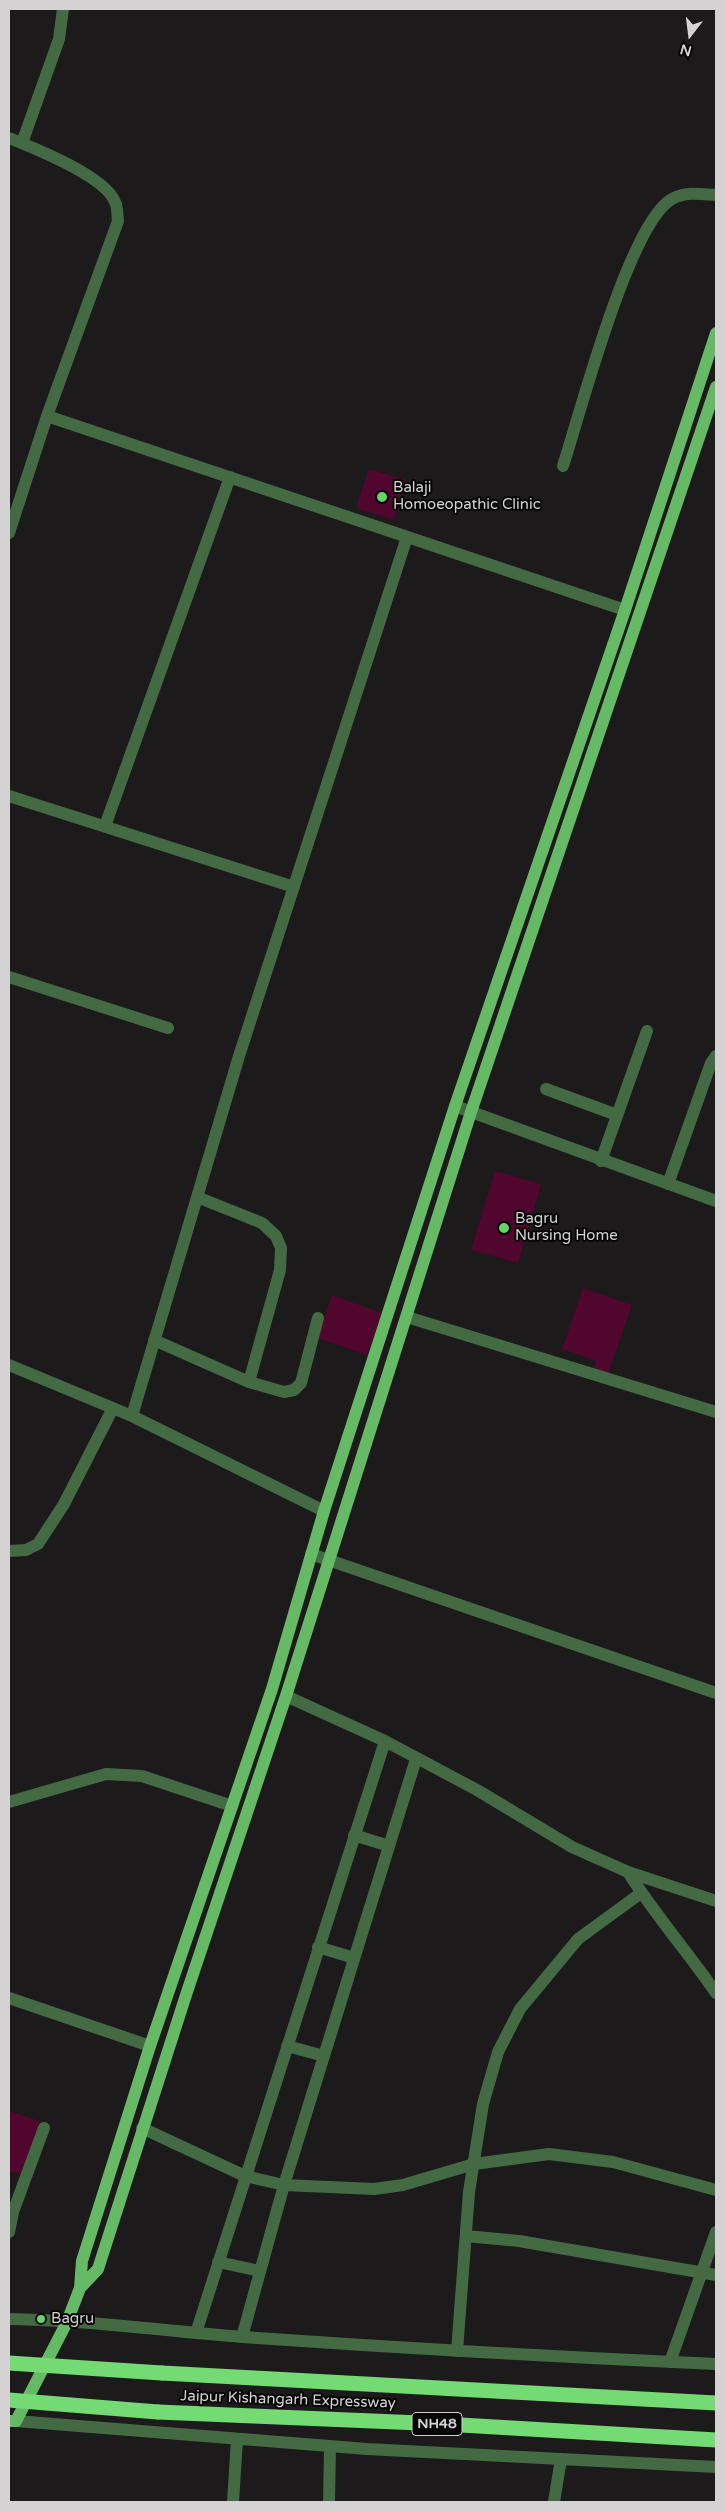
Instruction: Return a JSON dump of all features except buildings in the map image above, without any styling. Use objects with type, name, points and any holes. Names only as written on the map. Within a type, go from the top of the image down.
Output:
[{"type":"highway","name":"Jaipur Kishangarh Expressway","points":[[9,2363],[162,2374],[716,2403]]},
{"type":"highway","name":"Jaipur Kishangarh Expressway","points":[[9,2400],[158,2412],[444,2424],[716,2440]]},
{"type":"main road","points":[[12,2421],[67,2322],[80,2288],[82,2261],[150,2046],[272,1689],[324,1511],[455,1106],[625,610],[716,333]]},
{"type":"main road","points":[[80,2288],[98,2269],[142,2128],[286,1696],[471,1112],[716,388]]},
{"type":"street","points":[[22,143],[59,39],[63,9]]},
{"type":"street","points":[[9,138],[74,168],[102,185],[115,201],[118,221],[47,416],[9,533]]},
{"type":"street","points":[[563,466],[615,300],[642,236],[656,212],[671,199],[684,193],[716,195]]},
{"type":"street","points":[[700,384],[716,388]]},
{"type":"street","points":[[47,416],[625,610]]},
{"type":"street","points":[[105,826],[230,478]]},
{"type":"street","points":[[132,1416],[197,1198],[294,887],[407,537]]},
{"type":"street","points":[[10,800],[105,826],[294,887]]},
{"type":"street","points":[[9,977],[168,1028]]},
{"type":"street","points":[[601,1161],[647,1031]]},
{"type":"street","points":[[668,1184],[711,1063],[716,1056]]},
{"type":"street","points":[[546,1088],[618,1115]]},
{"type":"street","points":[[455,1106],[601,1161],[716,1201]]},
{"type":"street","points":[[197,1198],[262,1223],[276,1236],[281,1248],[280,1270],[248,1382]]},
{"type":"street","points":[[406,1317],[716,1412]]},
{"type":"street","points":[[154,1340],[248,1382],[284,1392],[294,1390],[301,1383],[318,1318]]},
{"type":"street","points":[[9,1365],[132,1416],[324,1511]]},
{"type":"street","points":[[9,1551],[26,1550],[38,1544],[49,1529],[113,1408]]},
{"type":"street","points":[[311,1554],[716,1693]]},
{"type":"street","points":[[286,1696],[385,1741],[478,1790],[572,1848],[628,1872],[716,1901]]},
{"type":"street","points":[[196,2333],[385,1741]]},
{"type":"street","points":[[242,2337],[284,2185],[416,1759]]},
{"type":"street","points":[[9,1802],[106,1774],[142,1776],[232,1806]]},
{"type":"street","points":[[354,1836],[389,1846]]},
{"type":"street","points":[[628,1872],[641,1893],[716,1993]]},
{"type":"street","points":[[457,2350],[474,2164],[483,2104],[498,2052],[520,2009],[578,1939],[641,1893]]},
{"type":"street","points":[[318,1947],[354,1958]]},
{"type":"street","points":[[9,1998],[150,2046]]},
{"type":"street","points":[[287,2046],[324,2056]]},
{"type":"street","points":[[9,2232],[14,2193],[44,2128]]},
{"type":"street","points":[[142,2128],[245,2176],[284,2185],[374,2189],[403,2185],[474,2164],[550,2154],[613,2162],[716,2190]]},
{"type":"street","points":[[670,2362],[716,2232]]},
{"type":"street","points":[[466,2236],[519,2241],[716,2275]]},
{"type":"street","points":[[218,2262],[260,2271]]},
{"type":"street","points":[[9,2319],[242,2337],[716,2364]]},
{"type":"street","points":[[12,2421],[330,2446],[716,2467]]},
{"type":"street","points":[[233,2502],[237,2439]]},
{"type":"street","points":[[329,2502],[330,2446]]},
{"type":"street","points":[[554,2502],[561,2459]]},
{"type":"place","name":"Balaji Homoeopathic Clinic","points":[[382,497]]},
{"type":"place","name":"Bagru Nursing Home","points":[[504,1228]]},
{"type":"place","name":"Bagru","points":[[41,2319]]}]
